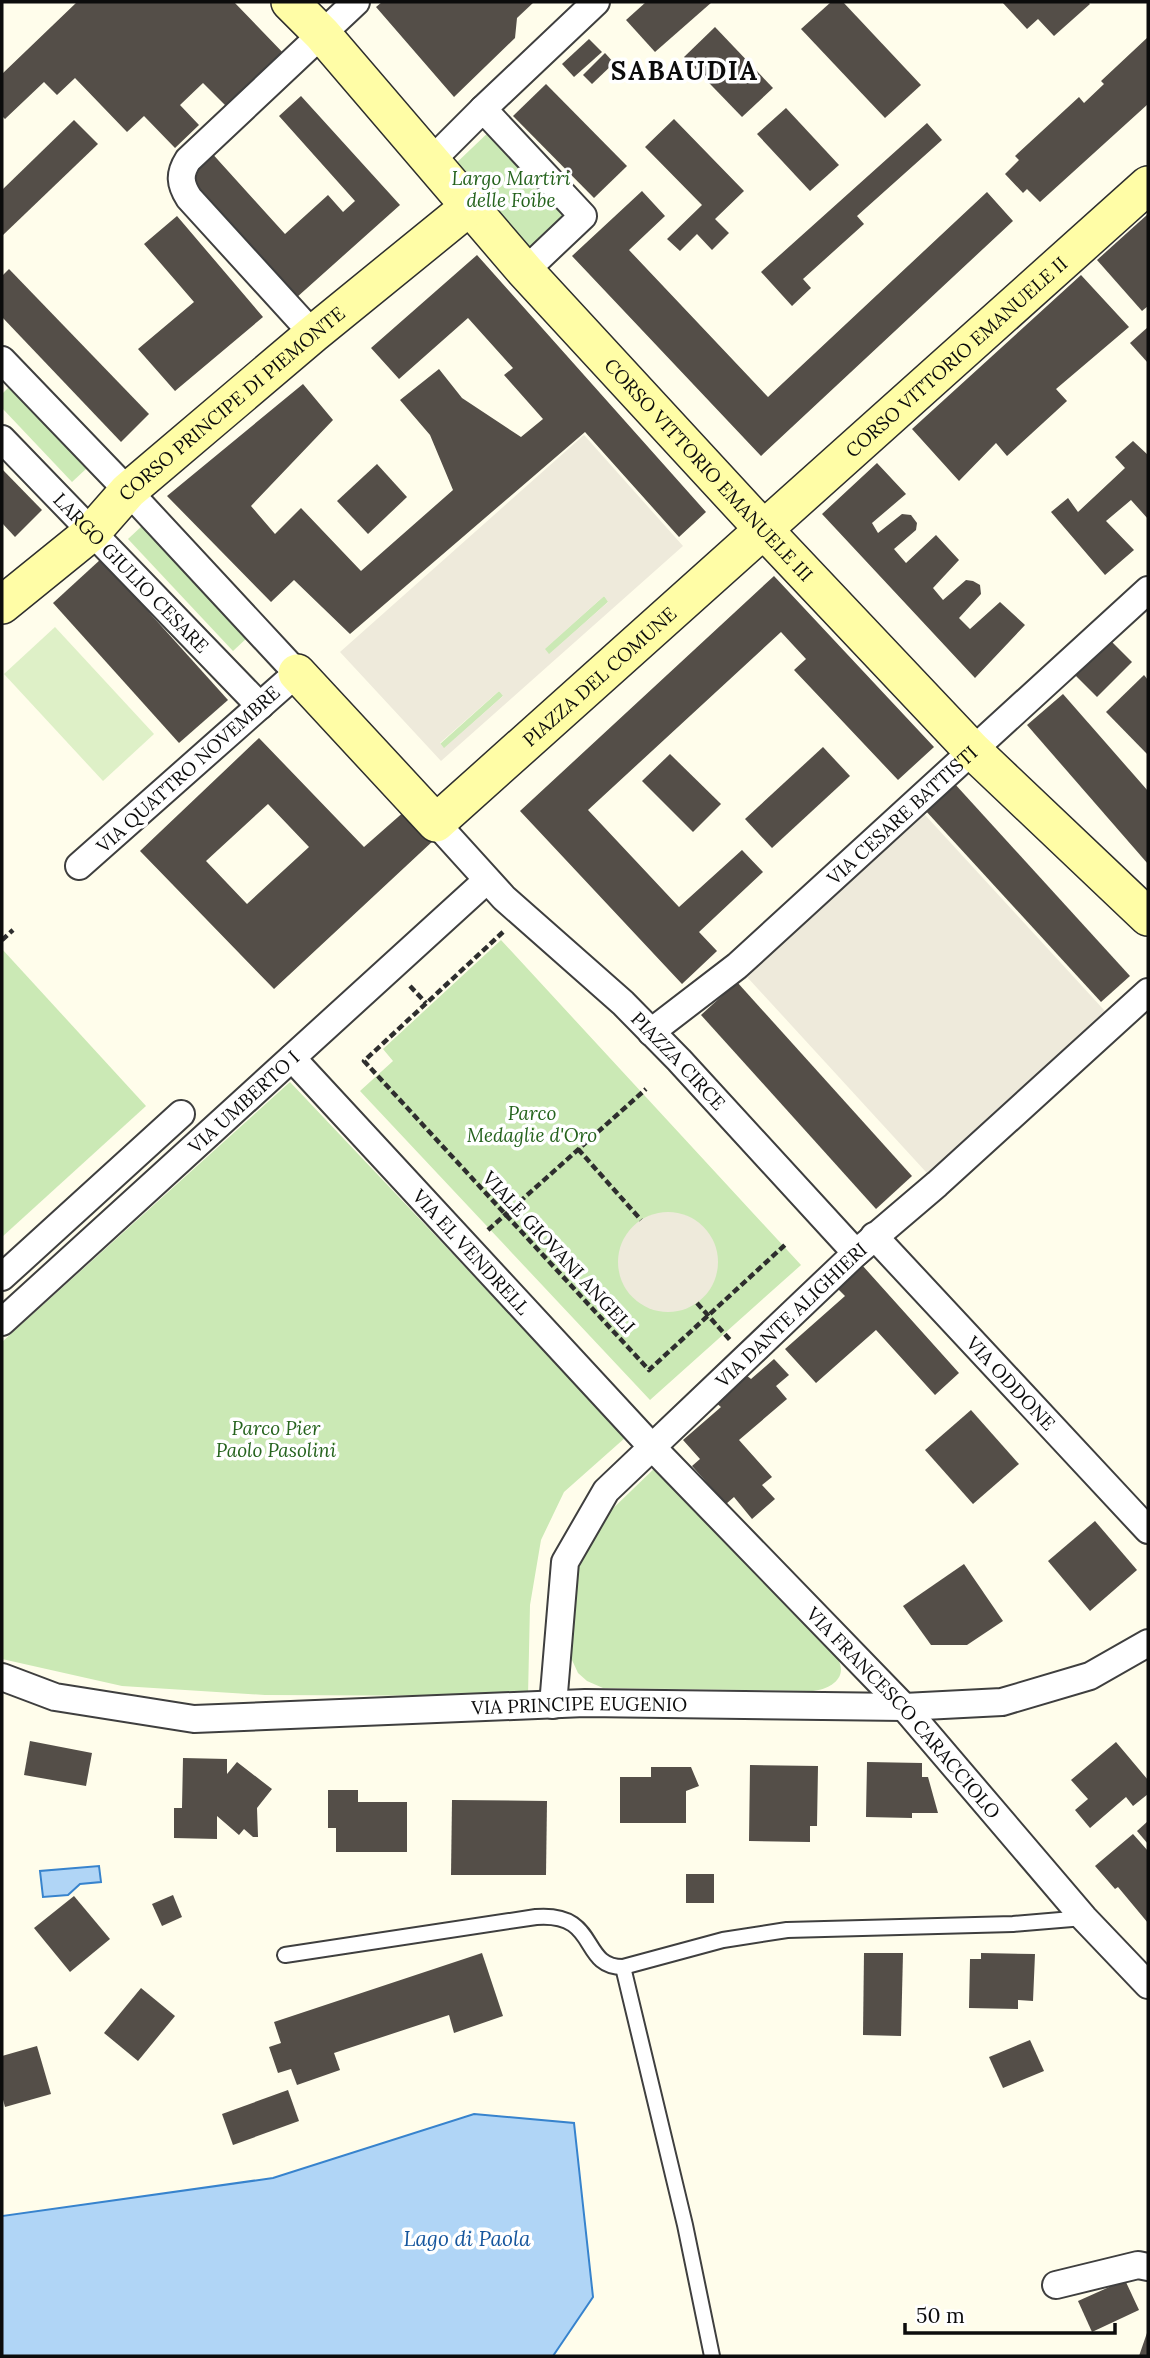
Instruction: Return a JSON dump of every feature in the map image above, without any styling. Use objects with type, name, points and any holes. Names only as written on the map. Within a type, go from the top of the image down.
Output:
[{"type":"street","name":"CORSO VITTORIO EMANUELE III","points":[[290,2],[322,34],[525,271],[764,530],[972,750],[1148,917]]},
{"type":"street","points":[[313,334],[189,198],[180,178],[188,160],[356,2]]},
{"type":"street","points":[[430,162],[596,2]]},
{"type":"street","points":[[483,109],[583,216],[525,271]]},
{"type":"street","name":"CORSO VITTORIO EMANUELE II","points":[[764,530],[1148,185]]},
{"type":"street","name":"CORSO PRINCIPE DI PIEMONTE","points":[[2,605],[92,532],[128,491],[313,334],[469,207]]},
{"type":"street","points":[[5,369],[128,491],[487,880]]},
{"type":"street","name":"LARGO GIULIO CESARE","points":[[2,439],[260,706]]},
{"type":"street","name":"PIAZZA DEL COMUNE","points":[[436,823],[764,530]]},
{"type":"street","name":"VIA CESARE BATTISTI","points":[[651,1032],[737,966],[1148,590]]},
{"type":"street","name":"VIA QUATTRO NOVEMBRE","points":[[79,866],[297,673]]},
{"type":"street","name":"PIAZZA CIRCE","points":[[487,880],[623,1003],[865,1245]]},
{"type":"street","name":"VIA UMBERTO I","points":[[2,1322],[487,880]]},
{"type":"street","name":"VIA DANTE ALIGHIERI","points":[[553,1705],[565,1562],[606,1491],[865,1245],[937,1184],[1148,992]]},
{"type":"street","name":"VIA EL VENDRELL","points":[[292,1058],[651,1446]]},
{"type":"street","name":"VIA UMBERTO I","points":[[2,1277],[181,1114]]},
{"type":"street","name":"VIA ODDONE","points":[[865,1245],[1148,1531]]},
{"type":"street","name":"VIA FRANCESCO CARACCIOLO","points":[[651,1446],[904,1707],[1084,1918],[1148,1985]]},
{"type":"street","name":"VIA PRINCIPE EUGENIO","points":[[2,1677],[55,1697],[194,1719],[585,1703],[904,1707],[1002,1702],[1090,1676],[1148,1643]]},
{"type":"street","points":[[1056,2285],[1138,2265],[1148,2267]]},
{"type":"lane","points":[[285,1955],[555,1916],[575,1924],[600,1960],[616,1967],[624,1967],[723,1940],[787,1930],[1013,1924],[1084,1918]]},
{"type":"lane","points":[[624,1967],[685,2225],[712,2356]]},
{"type":"path","points":[[2,940],[13,930]]},
{"type":"path","points":[[409,985],[426,1003],[503,932]]},
{"type":"path","name":"VIALE GIOVANI ANGELI","points":[[426,1003],[364,1061],[649,1370],[708,1315]]},
{"type":"path","points":[[484,1233],[646,1089]]},
{"type":"path","points":[[578,1149],[641,1220]]},
{"type":"path","points":[[708,1315],[787,1243]]},
{"type":"path","points":[[697,1303],[730,1341]]},
{"type":"green space","name":"Largo Martiri delle Foibe","points":[[494,127],[573,209],[528,251],[450,169]]},
{"type":"green space","points":[[10,386],[87,468],[72,482],[2,408],[2,394]]},
{"type":"green space","points":[[143,525],[248,637],[233,651],[128,539]]},
{"type":"green space","points":[[604,596],[609,601],[549,655],[544,649]]},
{"type":"green space","points":[[55,627],[154,734],[103,781],[4,674]]},
{"type":"green space","points":[[499,691],[504,695],[444,749],[440,744]]},
{"type":"green space","name":"Parco Medaglie d'Oro","points":[[501,940],[801,1265],[650,1400],[360,1091],[393,1061],[383,1049]]},
{"type":"green space","points":[[2,949],[146,1106],[2,1237]]},
{"type":"green space","name":"Parco Pier Paolo Pasolini","points":[[290,1082],[626,1437],[564,1492],[541,1540],[530,1605],[528,1696],[265,1695],[122,1686],[2,1659],[2,1342]]},
{"type":"green space","points":[[660,1463],[836,1656],[840,1663],[840,1675],[827,1688],[813,1691],[603,1688],[587,1681],[578,1673],[569,1646],[576,1568],[603,1518]]},
{"type":"shaded area","points":[[584,435],[683,546],[441,761],[340,652]],"holes":[[[604,596],[608,602],[549,654],[545,649]],[[499,691],[503,696],[444,748],[440,743]]]},
{"type":"shaded area","points":[[915,804],[1115,1022],[937,1184],[737,966]]},
{"type":"shaded area","points":[[668,1212],[687,1216],[704,1226],[714,1243],[718,1262],[714,1281],[704,1298],[687,1308],[668,1312],[649,1308],[632,1298],[622,1281],[618,1262],[622,1243],[632,1226],[649,1216]]},
{"type":"water","points":[[99,1866],[101,1882],[80,1884],[68,1895],[43,1897],[40,1871]]},
{"type":"water","name":"Lago di Paola","points":[[474,2114],[574,2123],[593,2297],[553,2356],[2,2356],[2,2216],[273,2178]]},
{"type":"building","points":[[77,2],[234,2],[288,58],[232,112],[203,83],[180,105],[199,125],[175,148],[144,116],[127,132],[75,78],[57,95],[44,82],[5,119],[2,116],[2,74]]},
{"type":"building","points":[[382,2],[534,2],[517,18],[515,38],[454,97],[376,7]]},
{"type":"building","points":[[646,2],[712,2],[655,52],[626,20]]},
{"type":"building","points":[[831,2],[843,2],[921,85],[885,118],[801,29]]},
{"type":"building","points":[[1002,2],[1090,4],[1054,36],[1038,19],[1027,29]]},
{"type":"building","points":[[715,27],[773,88],[742,117],[684,57]]},
{"type":"building","points":[[1148,37],[1148,104],[1040,202],[1027,189],[1023,193],[1005,174],[1019,160],[1015,156],[1079,97],[1084,103],[1104,84],[1101,81]]},
{"type":"building","points":[[589,39],[602,52],[574,77],[562,64]]},
{"type":"building","points":[[605,53],[614,63],[592,84],[583,75]]},
{"type":"building","points":[[546,84],[627,166],[594,198],[513,116]]},
{"type":"building","points":[[301,96],[400,205],[296,298],[184,173],[209,150],[285,234],[328,195],[343,212],[355,201],[279,116]]},
{"type":"building","points":[[786,108],[839,165],[810,191],[757,134]]},
{"type":"building","points":[[674,119],[744,191],[715,219],[729,233],[712,250],[697,234],[680,251],[667,239],[702,205],[645,147]]},
{"type":"building","points":[[74,120],[98,144],[2,236],[2,190]]},
{"type":"building","points":[[927,123],[942,140],[857,216],[864,224],[803,279],[811,288],[792,306],[761,272]]},
{"type":"building","points":[[642,191],[665,216],[629,250],[768,397],[987,192],[1013,221],[761,456],[572,256]]},
{"type":"building","points":[[1148,214],[1148,306],[1142,311],[1097,260]]},
{"type":"building","points":[[177,216],[263,317],[175,391],[138,349],[194,302],[144,244]]},
{"type":"building","points":[[477,255],[706,512],[679,537],[585,432],[350,634],[294,580],[271,602],[167,496],[303,384],[333,420],[251,506],[275,534],[301,508],[361,571],[453,490],[430,435],[400,400],[439,369],[462,398],[521,437],[543,419],[504,375],[513,368],[468,318],[399,379],[371,348]]},
{"type":"building","points":[[9,269],[149,414],[121,442],[2,317],[2,276]]},
{"type":"building","points":[[1081,275],[1129,327],[1056,389],[1067,401],[1007,456],[996,443],[959,481],[912,429]]},
{"type":"building","points":[[1148,327],[1148,363],[1130,343]]},
{"type":"building","points":[[1133,441],[1148,455],[1148,519],[1131,500],[1106,521],[1134,550],[1105,575],[1051,512],[1068,498],[1078,512],[1125,468],[1115,457]]},
{"type":"building","points":[[877,463],[906,494],[872,523],[878,533],[902,514],[911,515],[917,523],[916,530],[894,549],[906,563],[936,535],[959,560],[933,588],[943,600],[966,580],[980,585],[981,594],[959,618],[970,629],[1000,602],[1025,625],[975,678],[822,514]]},
{"type":"building","points":[[377,464],[407,497],[368,534],[337,501]]},
{"type":"building","points":[[2,469],[42,510],[15,537],[2,523]]},
{"type":"building","points":[[101,559],[228,700],[179,743],[53,603]]},
{"type":"building","points":[[774,576],[934,747],[898,780],[794,670],[806,659],[781,632],[588,810],[679,907],[742,850],[763,872],[699,932],[717,951],[682,984],[520,811]]},
{"type":"building","points":[[1108,638],[1132,662],[1097,697],[1073,673]]},
{"type":"building","points":[[1144,675],[1148,680],[1148,755],[1106,712]]},
{"type":"building","points":[[1063,694],[1148,791],[1148,864],[1027,725]]},
{"type":"building","points":[[259,738],[364,847],[406,810],[434,840],[274,989],[140,851]],"holes":[[[268,804],[309,847],[247,904],[206,861]]]},
{"type":"building","points":[[823,747],[850,776],[772,848],[745,819]]},
{"type":"building","points":[[670,754],[721,804],[693,832],[642,781]]},
{"type":"building","points":[[954,783],[1130,976],[1101,1002],[925,810]]},
{"type":"building","points":[[737,982],[912,1176],[876,1209],[701,1015]]},
{"type":"building","points":[[862,1265],[959,1373],[935,1395],[876,1330],[816,1383],[785,1349],[845,1296],[837,1288]]},
{"type":"building","points":[[774,1359],[789,1375],[776,1386],[787,1399],[739,1440],[772,1477],[762,1485],[775,1499],[752,1519],[734,1497],[726,1504],[692,1466],[700,1459],[683,1440],[721,1407],[715,1402],[746,1375],[751,1379]]},
{"type":"building","points":[[971,1410],[1019,1464],[973,1504],[925,1450]]},
{"type":"building","points":[[1095,1521],[1137,1570],[1090,1611],[1048,1561]]},
{"type":"building","points":[[964,1564],[1003,1621],[967,1645],[931,1645],[903,1606]]},
{"type":"building","points":[[30,1741],[92,1753],[86,1786],[24,1775]]},
{"type":"building","points":[[1116,1742],[1148,1780],[1148,1794],[1133,1806],[1126,1797],[1090,1828],[1075,1810],[1088,1799],[1071,1780]]},
{"type":"building","points":[[183,1758],[227,1759],[227,1774],[237,1762],[272,1789],[257,1808],[258,1837],[253,1837],[244,1829],[239,1835],[217,1816],[217,1839],[174,1838],[174,1808],[182,1808]]},
{"type":"building","points":[[867,1762],[922,1763],[922,1777],[928,1777],[938,1813],[912,1813],[912,1818],[866,1817]]},
{"type":"building","points":[[750,1765],[818,1766],[817,1826],[810,1826],[810,1842],[749,1841]]},
{"type":"building","points":[[651,1767],[691,1767],[699,1786],[686,1791],[686,1823],[620,1823],[620,1777],[651,1777]]},
{"type":"building","points":[[328,1790],[358,1790],[358,1802],[407,1802],[407,1852],[336,1852],[336,1828],[328,1828]]},
{"type":"building","points":[[452,1800],[547,1801],[546,1875],[451,1875]]},
{"type":"building","points":[[1148,1821],[1148,1844],[1137,1831]]},
{"type":"building","points":[[1133,1834],[1148,1851],[1148,1923],[1118,1887],[1115,1889],[1095,1866]]},
{"type":"building","points":[[686,1874],[714,1874],[714,1903],[686,1903]]},
{"type":"building","points":[[173,1895],[182,1917],[162,1926],[152,1904]]},
{"type":"building","points":[[74,1896],[110,1939],[70,1972],[34,1928]]},
{"type":"building","points":[[482,1953],[503,2016],[454,2033],[449,2015],[334,2053],[340,2070],[297,2085],[291,2069],[278,2073],[269,2047],[281,2043],[274,2022]]},
{"type":"building","points":[[864,1953],[903,1953],[901,2036],[863,2035]]},
{"type":"building","points":[[981,1953],[1035,1954],[1033,2001],[1018,2000],[1018,2009],[969,2008],[970,1959],[981,1959]]},
{"type":"building","points":[[141,1988],[175,2016],[138,2061],[104,2033]]},
{"type":"building","points":[[1030,2040],[1044,2071],[1003,2088],[989,2057]]},
{"type":"building","points":[[37,2046],[51,2094],[5,2107],[2,2096],[2,2056]]},
{"type":"building","points":[[288,2090],[299,2121],[233,2145],[222,2114]]},
{"type":"building","points":[[1125,2280],[1139,2310],[1092,2332],[1078,2301]]},
{"type":"building","points":[[1148,2330],[1148,2356],[1139,2356]]},
{"type":"district","name":"SABAUDIA","points":[[685,71]]}]
